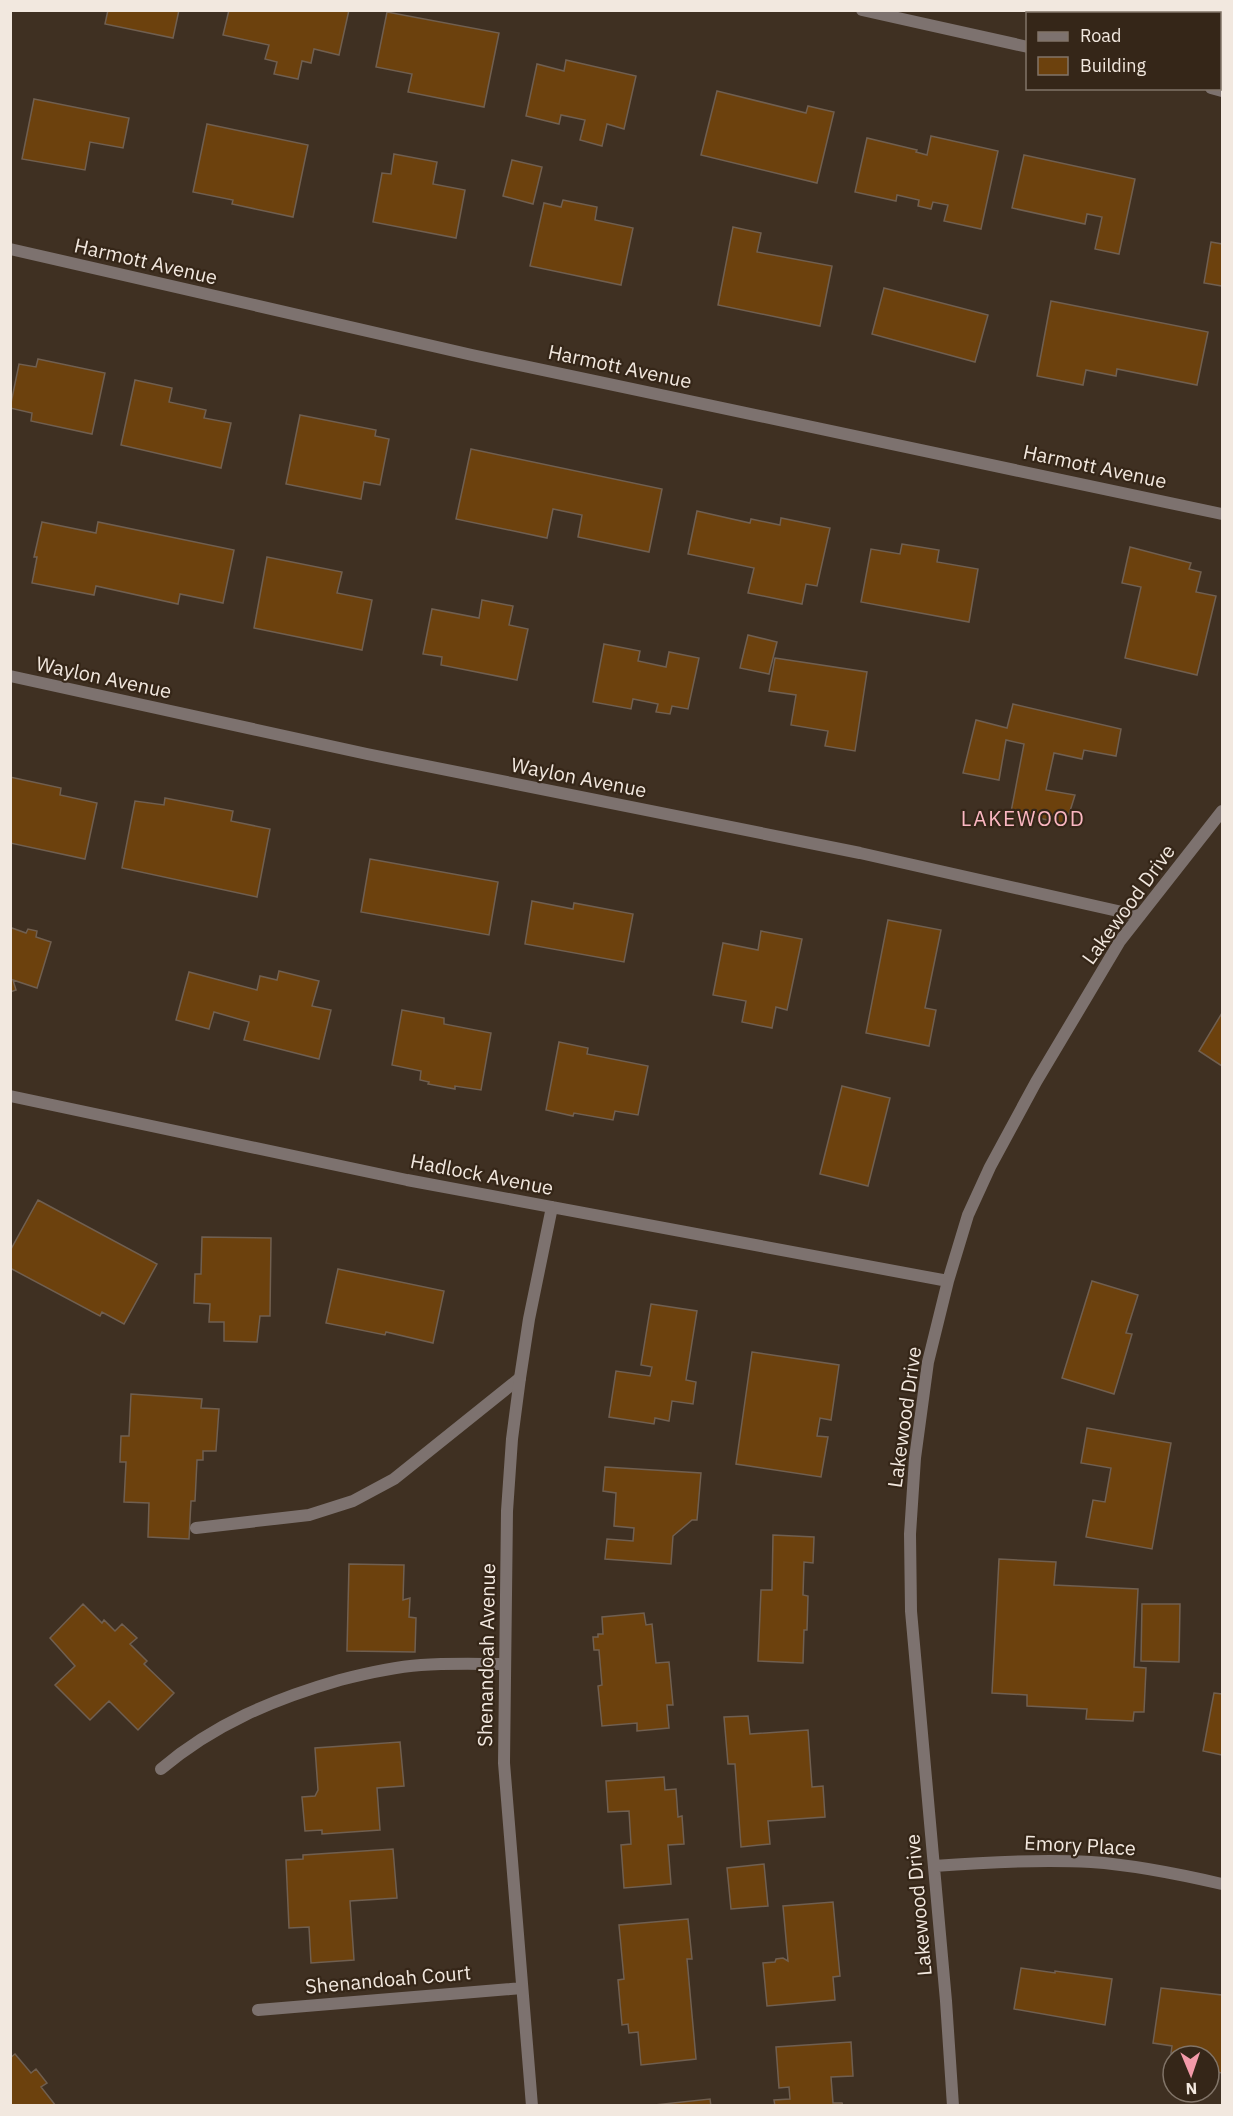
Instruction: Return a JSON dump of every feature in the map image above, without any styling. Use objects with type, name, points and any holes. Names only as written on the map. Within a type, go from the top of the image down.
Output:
[{"type":"street","points":[[862,10],[1026,47]]},
{"type":"street","name":"Harmott Avenue","points":[[10,249],[472,355],[1222,514]]},
{"type":"street","name":"Waylon Avenue","points":[[10,676],[367,754],[860,854],[1140,916]]},
{"type":"street","name":"Lakewood Drive","points":[[953,2106],[911,1611],[910,1534],[915,1458],[928,1362],[948,1281],[968,1215],[990,1167],[1036,1082],[1114,951],[1222,811]]},
{"type":"street","name":"Hadlock Avenue","points":[[10,1096],[396,1178],[948,1281]]},
{"type":"street","name":"Shenandoah Avenue","points":[[532,2106],[504,1763],[507,1511],[519,1378],[552,1207]]},
{"type":"street","points":[[196,1528],[309,1515],[353,1501],[394,1479],[519,1378]]},
{"type":"street","points":[[161,1769],[178,1754],[225,1724],[294,1693],[369,1673],[420,1665],[504,1664]]},
{"type":"street","name":"Emory Place","points":[[934,1866],[1020,1860],[1092,1862],[1167,1871],[1222,1884]]},
{"type":"street","name":"Shenandoah Court","points":[[258,2010],[522,1988]]},
{"type":"building","points":[[108,10],[179,10],[173,38],[105,24]]},
{"type":"building","points":[[229,10],[349,10],[339,55],[314,49],[311,63],[302,61],[298,79],[274,74],[277,62],[265,59],[269,45],[223,35]]},
{"type":"building","points":[[387,12],[499,33],[484,107],[408,92],[412,74],[376,67]]},
{"type":"building","points":[[566,60],[636,76],[624,129],[607,124],[602,146],[580,140],[585,120],[561,115],[559,124],[526,116],[537,64],[564,71]]},
{"type":"building","points":[[717,91],[806,113],[808,106],[834,112],[817,183],[701,155]]},
{"type":"building","points":[[34,99],[129,118],[123,148],[90,142],[85,170],[22,159]]},
{"type":"building","points":[[207,124],[308,145],[293,217],[232,204],[233,200],[193,192]]},
{"type":"building","points":[[931,136],[998,151],[981,229],[944,221],[948,205],[933,202],[931,209],[918,206],[919,200],[897,195],[896,201],[855,192],[867,138],[917,150],[916,152],[927,155]]},
{"type":"building","points":[[394,154],[437,162],[433,184],[465,190],[456,238],[373,222],[382,173],[391,174]]},
{"type":"building","points":[[1024,155],[1135,179],[1119,254],[1095,249],[1102,217],[1087,214],[1085,224],[1012,208]]},
{"type":"building","points":[[512,160],[542,167],[533,204],[503,196]]},
{"type":"building","points":[[563,200],[597,207],[595,220],[633,228],[621,285],[530,266],[544,203],[561,207]]},
{"type":"building","points":[[733,227],[761,233],[757,252],[832,266],[820,326],[718,305]]},
{"type":"building","points":[[1211,242],[1222,244],[1222,286],[1204,283]]},
{"type":"building","points":[[884,288],[988,315],[975,362],[872,334]]},
{"type":"building","points":[[1051,301],[1208,332],[1197,385],[1117,369],[1116,376],[1086,370],[1083,385],[1037,376]]},
{"type":"building","points":[[38,359],[105,373],[92,434],[31,421],[32,413],[10,408],[19,364],[36,367]]},
{"type":"building","points":[[135,380],[172,388],[169,402],[206,410],[204,418],[231,423],[221,468],[121,445]]},
{"type":"building","points":[[300,415],[376,430],[375,436],[389,439],[380,485],[364,482],[361,499],[286,484]]},
{"type":"building","points":[[471,449],[662,489],[649,552],[578,537],[582,515],[553,509],[547,538],[456,519]]},
{"type":"building","points":[[697,511],[750,523],[751,519],[780,525],[781,518],[830,528],[817,586],[806,584],[802,604],[748,593],[754,568],[688,554]]},
{"type":"building","points":[[42,522],[96,533],[98,522],[234,550],[223,603],[180,594],[178,604],[96,586],[94,595],[32,583],[37,557],[34,557]]},
{"type":"building","points":[[902,544],[939,550],[937,562],[978,569],[969,622],[861,602],[871,549],[900,554]]},
{"type":"building","points":[[1130,547],[1191,563],[1189,569],[1201,572],[1196,592],[1216,596],[1197,675],[1125,658],[1141,587],[1122,583]]},
{"type":"building","points":[[267,557],[342,572],[337,593],[372,600],[362,650],[254,628]]},
{"type":"building","points":[[482,600],[513,606],[509,625],[528,629],[517,680],[441,665],[442,657],[423,654],[432,609],[479,618]]},
{"type":"building","points":[[748,635],[777,642],[769,674],[740,668]]},
{"type":"building","points":[[604,644],[640,651],[638,661],[666,667],[669,652],[699,658],[688,709],[672,706],[670,714],[656,712],[658,704],[633,699],[631,709],[593,702]]},
{"type":"building","points":[[775,658],[867,672],[855,751],[825,746],[828,731],[791,725],[796,695],[769,691]]},
{"type":"building","points":[[1013,704],[1121,729],[1116,756],[1084,750],[1082,759],[1054,753],[1046,790],[1075,795],[1066,824],[1011,812],[1024,744],[1006,740],[999,780],[963,773],[976,720],[1007,728]]},
{"type":"building","points":[[10,777],[61,788],[60,795],[97,803],[85,859],[10,843]]},
{"type":"building","points":[[165,798],[233,811],[231,821],[270,829],[257,897],[122,868],[135,801],[164,805]]},
{"type":"building","points":[[370,859],[498,882],[489,935],[361,912]]},
{"type":"building","points":[[532,901],[573,909],[574,903],[633,914],[624,962],[525,944]]},
{"type":"building","points":[[888,920],[941,930],[925,1008],[936,1010],[929,1046],[866,1033]]},
{"type":"building","points":[[10,926],[26,933],[28,929],[37,931],[36,937],[51,942],[37,988],[13,980],[16,990],[10,992]]},
{"type":"building","points":[[761,931],[802,939],[787,1010],[776,1007],[772,1028],[742,1022],[746,1001],[713,995],[723,943],[758,950]]},
{"type":"building","points":[[279,971],[319,981],[312,1006],[331,1010],[319,1059],[244,1040],[249,1022],[214,1012],[209,1029],[176,1020],[189,972],[257,990],[260,976],[277,980]]},
{"type":"building","points":[[402,1010],[444,1018],[444,1024],[491,1033],[481,1090],[455,1086],[455,1089],[428,1084],[429,1082],[420,1080],[421,1071],[392,1065]]},
{"type":"building","points":[[1222,1013],[1222,1066],[1199,1051]]},
{"type":"building","points":[[559,1042],[588,1048],[587,1054],[648,1066],[638,1115],[615,1111],[613,1120],[574,1113],[573,1116],[546,1110]]},
{"type":"building","points":[[842,1086],[890,1098],[868,1186],[820,1174]]},
{"type":"building","points":[[38,1200],[157,1264],[124,1324],[102,1312],[100,1316],[10,1268],[10,1251]]},
{"type":"building","points":[[202,1237],[271,1238],[270,1316],[260,1316],[257,1342],[224,1341],[224,1322],[209,1322],[210,1304],[194,1303],[195,1274],[201,1274]]},
{"type":"building","points":[[338,1269],[444,1291],[433,1343],[386,1332],[385,1335],[326,1323]]},
{"type":"building","points":[[1092,1281],[1138,1295],[1126,1333],[1132,1334],[1114,1394],[1062,1378]]},
{"type":"building","points":[[651,1304],[697,1311],[686,1380],[696,1382],[693,1404],[672,1401],[669,1421],[655,1418],[654,1424],[609,1417],[616,1371],[650,1376],[652,1367],[641,1365]]},
{"type":"building","points":[[752,1352],[839,1365],[831,1420],[820,1418],[817,1436],[828,1437],[821,1477],[736,1464]]},
{"type":"building","points":[[131,1394],[202,1399],[201,1408],[219,1409],[216,1451],[203,1451],[203,1460],[197,1460],[195,1501],[191,1501],[189,1539],[148,1537],[149,1503],[124,1502],[126,1462],[120,1462],[121,1436],[129,1436]]},
{"type":"building","points":[[1087,1428],[1171,1443],[1152,1549],[1086,1537],[1093,1500],[1105,1502],[1111,1468],[1081,1463]]},
{"type":"building","points":[[605,1467],[701,1473],[697,1520],[692,1520],[673,1536],[671,1564],[605,1559],[607,1539],[633,1541],[634,1528],[614,1526],[616,1493],[603,1491]]},
{"type":"building","points":[[773,1535],[814,1537],[813,1563],[804,1562],[803,1595],[808,1596],[803,1663],[758,1661],[761,1590],[772,1590]]},
{"type":"building","points":[[999,1559],[1056,1562],[1054,1585],[1138,1589],[1134,1667],[1146,1668],[1144,1712],[1134,1712],[1133,1721],[1086,1719],[1087,1709],[1027,1706],[1027,1695],[992,1693]]},
{"type":"building","points":[[349,1564],[404,1565],[403,1600],[410,1598],[409,1617],[416,1618],[415,1652],[347,1651]]},
{"type":"building","points":[[83,1604],[102,1623],[104,1620],[115,1631],[122,1624],[137,1638],[130,1644],[147,1661],[144,1664],[174,1693],[138,1730],[109,1701],[90,1720],[55,1685],[75,1666],[50,1638]]},
{"type":"building","points":[[1142,1604],[1180,1604],[1179,1662],[1141,1661]]},
{"type":"building","points":[[644,1613],[646,1625],[652,1624],[656,1663],[669,1662],[673,1705],[667,1705],[669,1728],[637,1731],[637,1723],[602,1726],[598,1686],[602,1685],[599,1650],[594,1650],[593,1637],[603,1634],[602,1617]]},
{"type":"building","points":[[1214,1693],[1222,1694],[1222,1755],[1203,1751]]},
{"type":"building","points":[[748,1716],[750,1734],[808,1730],[812,1787],[823,1786],[825,1817],[768,1821],[770,1844],[741,1847],[735,1764],[728,1764],[724,1717]]},
{"type":"building","points":[[400,1742],[404,1786],[377,1788],[380,1830],[322,1834],[322,1830],[305,1831],[302,1797],[315,1796],[318,1790],[315,1748]]},
{"type":"building","points":[[664,1777],[665,1790],[676,1789],[678,1817],[682,1816],[684,1844],[668,1845],[671,1884],[624,1888],[621,1845],[631,1844],[629,1811],[608,1812],[606,1781]]},
{"type":"building","points":[[393,1849],[397,1898],[350,1901],[354,1960],[311,1963],[309,1927],[289,1928],[286,1860],[303,1859],[303,1855]]},
{"type":"building","points":[[764,1864],[768,1906],[731,1909],[727,1868]]},
{"type":"building","points":[[833,1902],[840,1976],[833,1977],[835,2000],[767,2006],[763,1963],[775,1962],[776,1959],[783,1958],[788,1961],[783,1906]]},
{"type":"building","points":[[688,1919],[692,1959],[687,1959],[696,2059],[641,2065],[638,2032],[629,2033],[628,2024],[622,2025],[618,1980],[624,1979],[619,1925]]},
{"type":"building","points":[[1021,1968],[1112,1979],[1105,2025],[1014,2009]]},
{"type":"building","points":[[1161,1988],[1222,1995],[1222,2073],[1221,2044],[1153,2043]]},
{"type":"building","points":[[851,2042],[853,2076],[831,2077],[833,2103],[842,2103],[843,2106],[775,2106],[774,2100],[790,2099],[789,2087],[779,2088],[776,2047]]},
{"type":"building","points":[[15,2054],[31,2073],[36,2069],[47,2083],[41,2087],[56,2106],[10,2106],[10,2058]]},
{"type":"building","points":[[710,2099],[711,2106],[645,2106]]},
{"type":"district","name":"LAKEWOOD","points":[[1023,818]]}]
